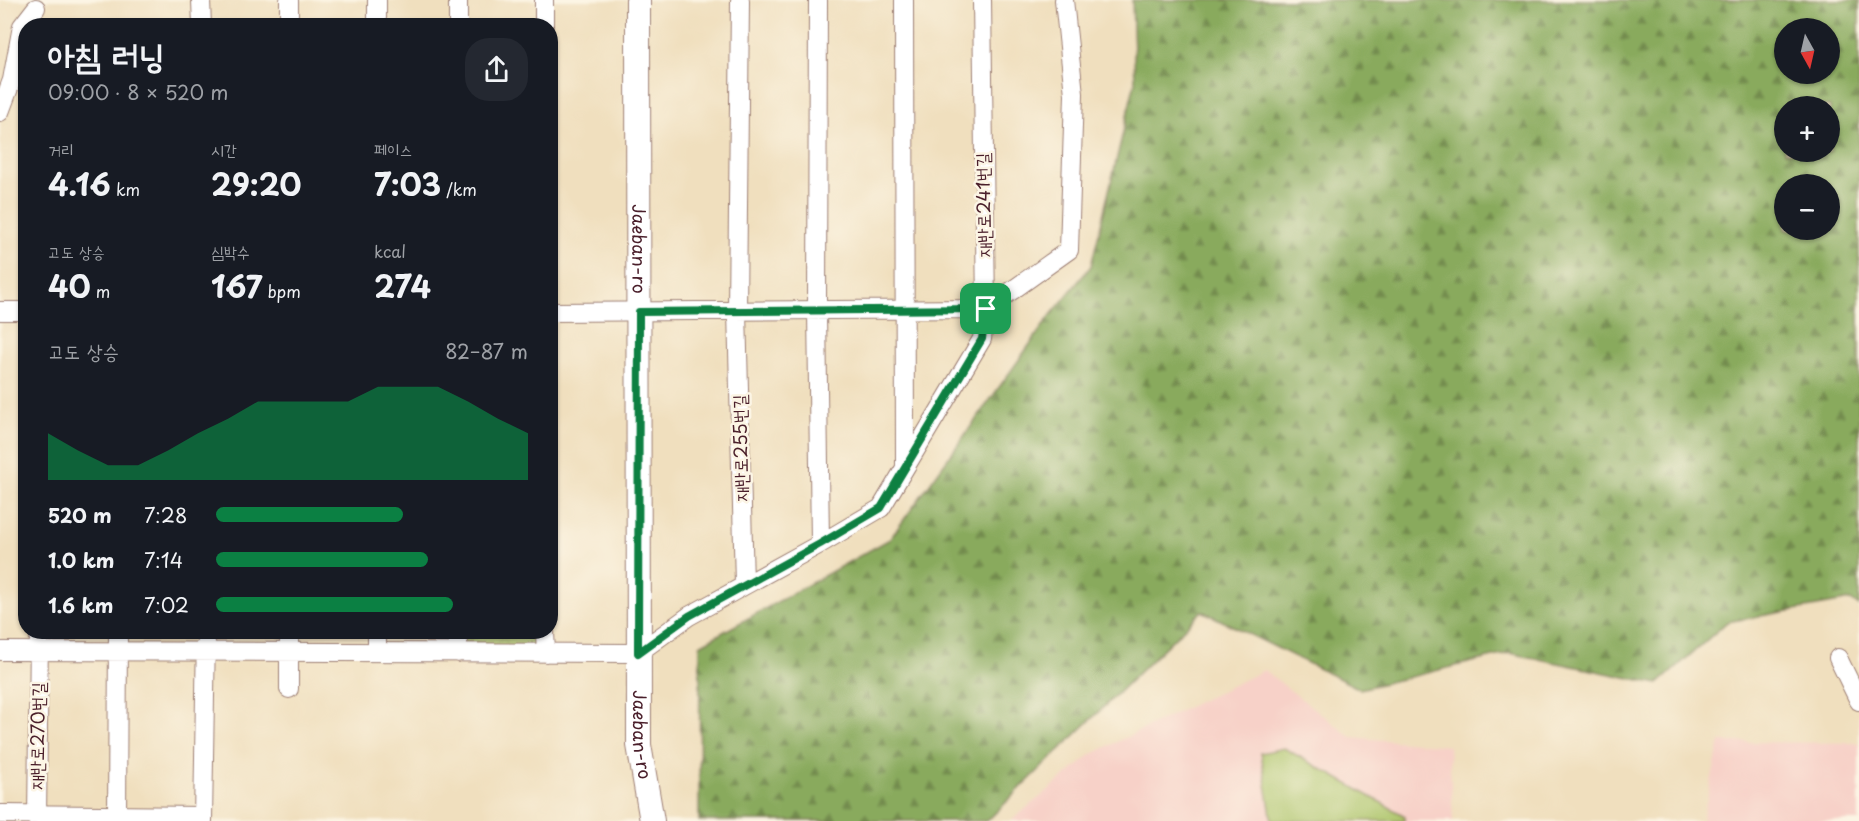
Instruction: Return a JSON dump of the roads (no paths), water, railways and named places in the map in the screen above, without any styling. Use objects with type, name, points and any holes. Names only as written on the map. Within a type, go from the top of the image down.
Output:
[{"type":"main road","name":"Jaeban-ro","points":[[638,0],[639,745],[652,821]]},
{"type":"street","points":[[201,0],[202,18]]},
{"type":"street","points":[[289,0],[289,18]]},
{"type":"street","points":[[377,0],[377,18]]},
{"type":"street","points":[[458,0],[458,18]]},
{"type":"street","points":[[544,0],[544,18]]},
{"type":"street","points":[[737,311],[740,0]]},
{"type":"street","points":[[818,0],[817,310],[820,544]]},
{"type":"street","points":[[904,0],[905,468]]},
{"type":"street","name":"재반로241번길","points":[[982,0],[986,309]]},
{"type":"street","points":[[558,312],[986,309],[1069,250],[1074,94],[1064,0]]},
{"type":"street","points":[[0,112],[12,80],[18,48]]},
{"type":"street","points":[[0,651],[638,653],[689,616],[881,508],[982,339],[986,309]]},
{"type":"street","points":[[0,311],[18,311]]},
{"type":"street","name":"재반로255번길","points":[[737,311],[744,584]]},
{"type":"street","name":"재반로270번길","points":[[38,817],[39,639]]},
{"type":"street","points":[[117,818],[118,639]]},
{"type":"street","points":[[0,814],[38,817],[203,818],[207,639]]},
{"type":"street","points":[[289,639],[289,689]]},
{"type":"street","points":[[377,639],[377,652]]},
{"type":"street","points":[[458,639],[458,653]]},
{"type":"street","points":[[545,639],[546,653]]},
{"type":"street","points":[[1838,658],[1859,701]]}]
